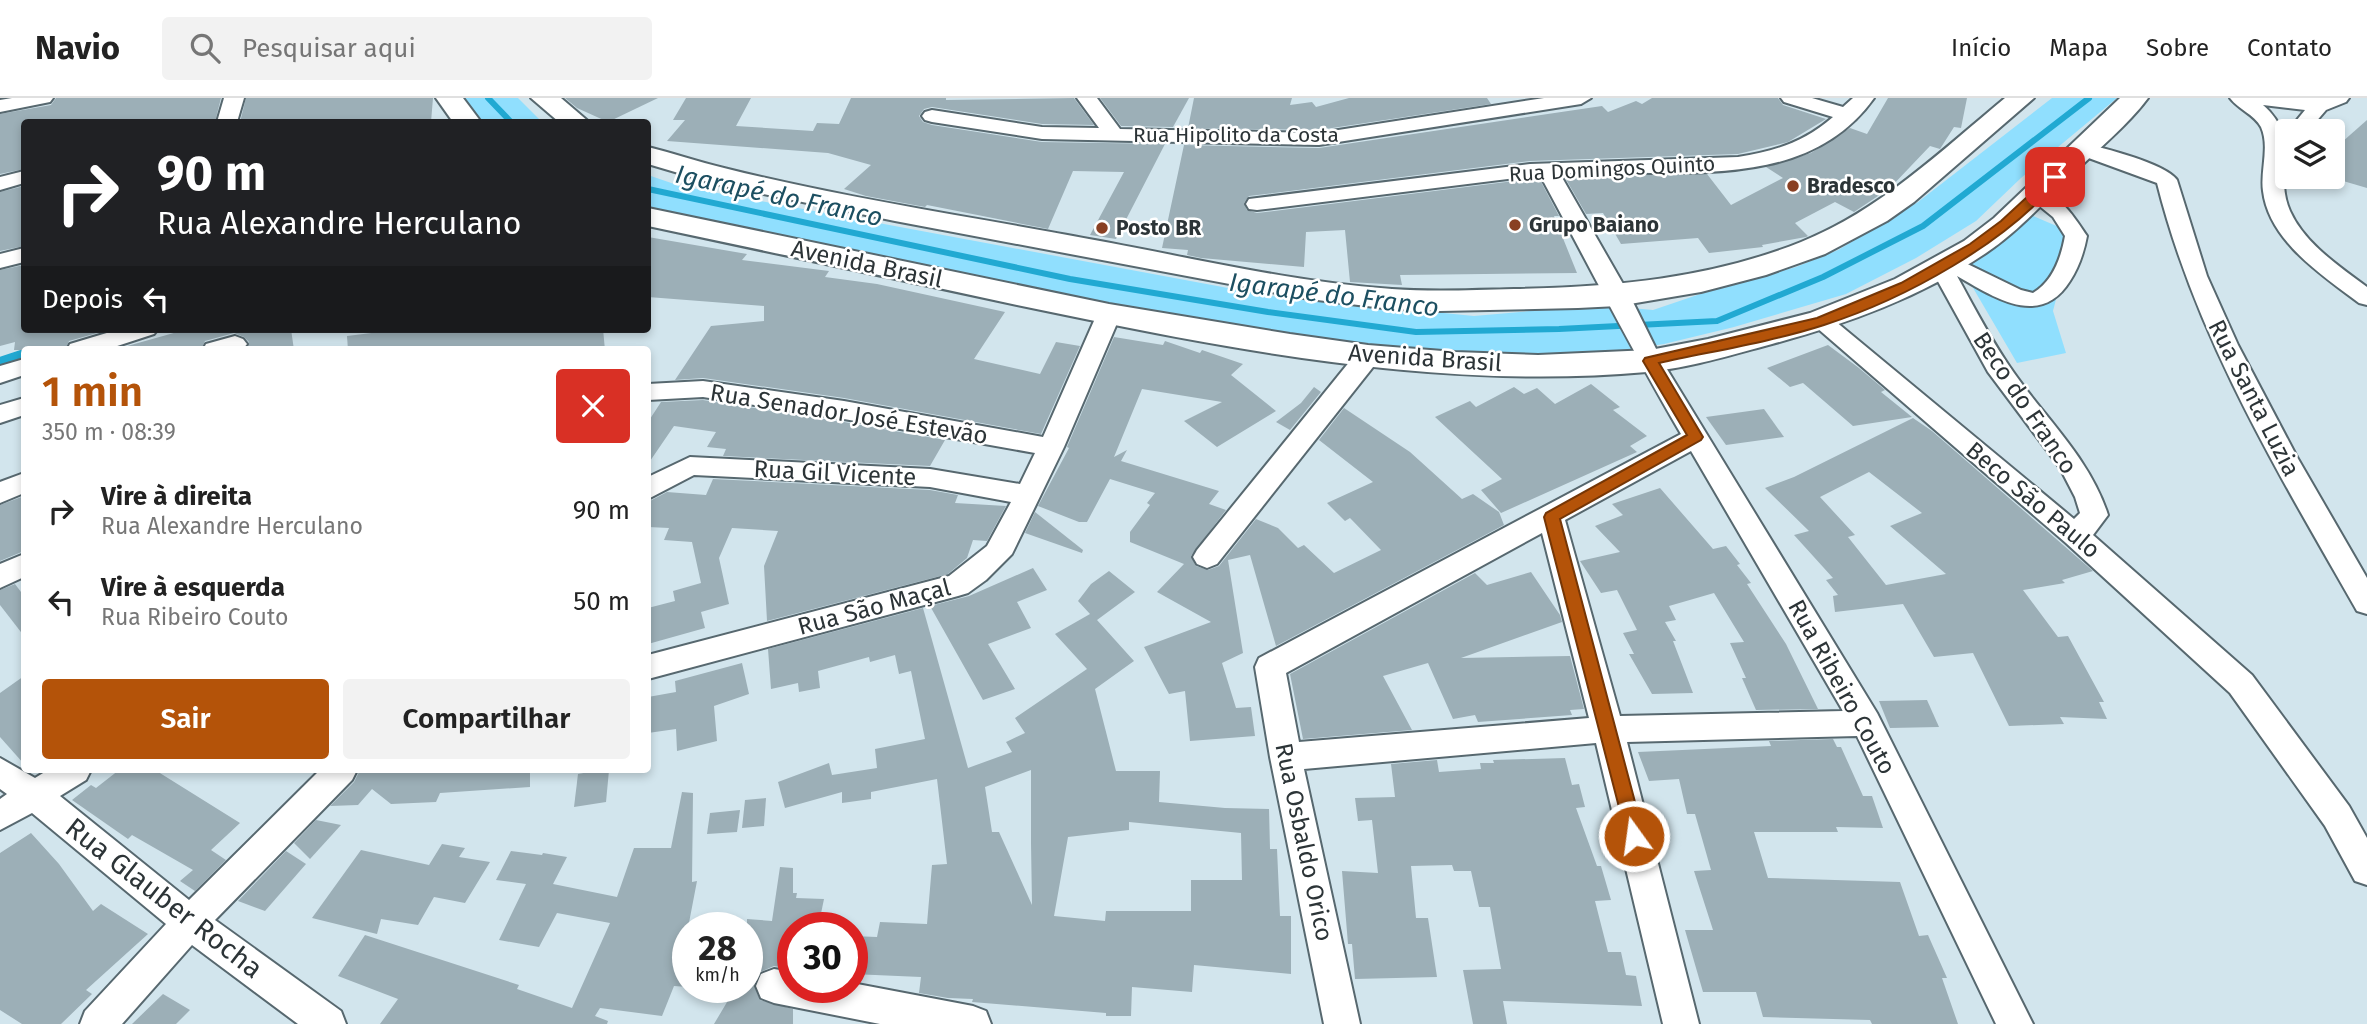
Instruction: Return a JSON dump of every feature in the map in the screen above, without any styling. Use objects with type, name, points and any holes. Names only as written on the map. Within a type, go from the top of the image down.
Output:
[{"type":"highway","points":[[449,98],[465,119]]},
{"type":"highway","points":[[544,98],[571,119]]},
{"type":"highway","points":[[651,156],[719,176],[895,212],[1349,295],[1440,302],[1623,306],[1755,268],[1814,248],[1846,232],[1904,196],[2021,98]]},
{"type":"highway","name":"Avenida Brasil","points":[[651,218],[1212,334],[1368,356],[1538,366],[1720,347],[1821,321],[1906,286],[1945,265],[2005,224],[2135,98]]},
{"type":"street","points":[[0,106],[43,98]]},
{"type":"street","points":[[228,119],[234,98]]},
{"type":"street","points":[[1087,98],[1115,135]]},
{"type":"street","name":"Rua Hipolito da Costa","points":[[932,116],[1042,133],[1319,139],[1581,98]]},
{"type":"street","points":[[1791,98],[1848,115]]},
{"type":"street","name":"Rua Domingos Quinto","points":[[1257,204],[1547,169],[1710,164],[1768,158],[1814,142],[1848,115],[1864,98]]},
{"type":"street","points":[[2240,98],[2268,119],[2275,132]]},
{"type":"street","points":[[2251,98],[2319,106]]},
{"type":"street","points":[[2308,119],[2319,106],[2339,98]]},
{"type":"street","name":"Rua Santa Luzia","points":[[2082,149],[2146,170],[2166,180],[2184,244],[2208,306],[2291,472],[2367,603]]},
{"type":"street","points":[[2275,163],[2272,169],[2273,196],[2286,225],[2321,261],[2367,298]]},
{"type":"street","name":"Rua Ribeiro Couto","points":[[1547,169],[1646,353],[1866,722],[2015,1024]]},
{"type":"street","points":[[0,184],[21,178]]},
{"type":"street","points":[[1945,265],[2014,294],[2033,300],[2041,298],[2062,280],[2074,250],[2076,236],[2061,213],[2037,195]]},
{"type":"street","points":[[0,261],[21,256]]},
{"type":"street","name":"Beco do Franco","points":[[1945,265],[2006,380],[2060,448],[2092,504],[2094,515],[2076,536]]},
{"type":"street","name":"Rua São Maçal","points":[[651,666],[958,585],[994,558],[1051,447],[1109,314]]},
{"type":"street","name":"Beco São Paulo","points":[[1821,321],[2076,536],[2241,684],[2337,816],[2367,870]]},
{"type":"street","points":[[92,346],[133,333]]},
{"type":"street","points":[[1208,557],[1368,356]]},
{"type":"street","points":[[0,375],[21,368]]},
{"type":"street","name":"Rua Senador José Estevão","points":[[651,392],[703,389],[844,410],[1051,447]]},
{"type":"street","points":[[0,414],[21,408]]},
{"type":"street","points":[[1681,1024],[1552,517],[1696,437]]},
{"type":"street","name":"Rua Gil Vicente","points":[[651,487],[674,472],[690,466],[930,478],[1027,495]]},
{"type":"street","points":[[0,493],[21,483]]},
{"type":"street","name":"Rua Osbaldo Orico","points":[[1342,1024],[1269,674],[1270,667],[1552,517]]},
{"type":"street","points":[[0,577],[21,566]]},
{"type":"street","points":[[1286,757],[1608,729],[1866,722]]},
{"type":"street","name":"Rua Glauber Rocha","points":[[0,772],[34,795],[190,922],[328,1024]]},
{"type":"street","points":[[0,816],[70,773]]},
{"type":"street","points":[[98,1024],[190,922],[338,773]]},
{"type":"street","points":[[774,986],[972,1024]]},
{"type":"shaded area","points":[[452,98],[518,98],[539,119],[470,119]]},
{"type":"shaded area","points":[[2052,98],[2117,98],[2021,178],[1976,221],[1916,258],[1846,294],[1734,327],[1664,344],[1597,354],[1448,353],[1338,344],[1076,300],[651,209],[651,176],[680,186],[1271,296],[1474,316],[1598,305],[1653,310],[1715,289],[1796,267],[1838,250],[1918,202]]},
{"type":"shaded area","points":[[2031,215],[2073,233],[2053,311],[2066,353],[2017,363],[1962,269]]},
{"type":"building","points":[[56,98],[221,98],[216,119],[21,119],[21,170],[0,174],[0,114],[51,105]]},
{"type":"building","points":[[246,98],[433,98],[431,119],[241,119]]},
{"type":"building","points":[[565,98],[658,98],[614,119],[601,119],[577,108]]},
{"type":"building","points":[[686,98],[751,98],[736,126],[813,131],[817,123],[839,124],[851,98],[1074,98],[1094,125],[1042,124],[932,107],[924,109],[919,116],[923,122],[932,125],[1042,142],[1165,144],[1116,239],[1090,235],[1124,172],[1073,171],[1048,229],[866,196],[844,189],[871,165],[828,153],[667,141],[685,120],[673,120]]},
{"type":"building","points":[[1100,98],[1189,98],[1173,127],[1121,126]]},
{"type":"building","points":[[1194,98],[1292,98],[1290,105],[1312,102],[1316,107],[1349,98],[1487,98],[1491,104],[1319,130],[1188,128]]},
{"type":"building","points":[[1652,98],[1778,98],[1783,105],[1826,119],[1788,142],[1738,154],[1530,161],[1249,196],[1244,203],[1247,210],[1257,213],[1539,178],[1559,216],[1554,216],[1577,273],[1400,275],[1402,285],[1350,282],[1345,230],[1306,232],[1304,267],[1201,258],[1187,255],[1188,250],[1162,248],[1184,145],[1319,148],[1602,106],[1608,112],[1636,101],[1642,104]]},
{"type":"building","points":[[1888,98],[1967,98],[1961,128],[1954,127],[1940,149],[1930,146],[1890,188],[1854,212],[1835,202],[1795,223],[1808,236],[1806,237],[1762,245],[1763,247],[1709,253],[1698,238],[1621,244],[1603,213],[1586,214],[1564,176],[1707,174],[1731,205],[1783,178],[1766,167],[1811,153],[1850,128],[1867,134]]},
{"type":"building","points":[[2367,120],[2367,188],[2345,182],[2345,139]]},
{"type":"building","points":[[21,187],[21,247],[0,251],[0,192]]},
{"type":"building","points":[[651,238],[747,254],[742,260],[829,271],[825,277],[877,284],[1005,312],[974,359],[1040,374],[1056,342],[1080,346],[1041,434],[844,398],[703,378],[675,380],[711,326],[764,321],[764,306],[651,297]]},
{"type":"building","points":[[21,266],[21,333],[97,333],[69,341],[67,346],[21,346],[21,350],[14,350],[15,342],[0,346],[0,270]]},
{"type":"building","points":[[174,333],[234,333],[205,341],[203,346],[127,346]]},
{"type":"building","points":[[234,333],[292,333],[293,346],[248,346],[249,342]]},
{"type":"building","points":[[371,333],[603,333],[605,346],[348,346],[347,336]]},
{"type":"building","points":[[1114,337],[1163,345],[1165,341],[1243,364],[1231,375],[1276,411],[1217,447],[1184,421],[1222,402],[1142,389],[1114,457],[1127,450],[1121,461],[1219,491],[1209,504],[1226,510],[1191,556],[1196,566],[1208,570],[1219,566],[1256,519],[1278,528],[1298,548],[1304,545],[1334,573],[1381,550],[1350,518],[1345,521],[1327,503],[1373,482],[1319,440],[1344,408],[1410,452],[1462,499],[1473,494],[1499,512],[1504,525],[1276,646],[1250,555],[1228,560],[1243,653],[1222,663],[1236,708],[1251,707],[1255,736],[1190,741],[1185,691],[1169,694],[1144,647],[1211,622],[1157,592],[1184,564],[1130,542],[1130,532],[1150,505],[1147,503],[1155,493],[1110,479],[1087,522],[1079,522],[1038,506],[1069,448],[1067,447]]},
{"type":"building","points":[[1828,345],[1885,390],[1881,392],[1912,417],[1853,426],[1803,383],[1790,387],[1767,368]]},
{"type":"building","points":[[1591,384],[1620,407],[1613,410],[1647,436],[1630,446],[1637,452],[1501,513],[1481,490],[1502,479],[1435,417],[1470,401],[1476,407],[1514,387],[1524,394],[1537,388],[1555,404]]},
{"type":"building","points":[[1314,387],[1321,392],[1290,430],[1276,422],[1301,403]]},
{"type":"building","points":[[703,400],[945,440],[930,466],[723,456],[726,449],[707,447],[716,432],[674,426],[651,460],[651,417],[661,402]]},
{"type":"building","points":[[1764,409],[1784,437],[1726,445],[1706,417]]},
{"type":"building","points":[[1913,418],[1932,431],[2093,571],[2062,580],[2065,583],[2023,590],[2058,637],[2068,636],[2104,702],[2099,702],[2107,719],[2060,717],[2064,724],[2009,726],[1973,653],[1934,657],[1903,604],[1835,612],[1833,596],[1838,595],[1826,580],[1833,578],[1794,535],[1809,531],[1765,488],[1794,477]],"holes":[[[1869,472],[1922,513],[1890,526],[1946,574],[1886,585],[1848,537],[1855,535],[1820,497]]]},
{"type":"building","points":[[713,479],[930,490],[958,495],[955,503],[1006,506],[987,541],[973,540],[967,558],[948,574],[767,621],[764,566],[778,531],[732,528],[719,558],[729,604],[701,612],[705,628],[651,643],[651,607],[675,601],[673,591],[701,583],[692,542],[664,540],[669,528],[651,527],[651,500],[667,492],[706,495]]},
{"type":"building","points":[[1660,488],[1713,549],[1726,546],[1740,564],[1737,565],[1751,583],[1747,584],[1786,644],[1818,709],[1756,710],[1742,678],[1746,678],[1730,643],[1744,642],[1714,593],[1669,606],[1676,620],[1665,622],[1676,641],[1673,641],[1693,693],[1652,694],[1629,654],[1634,654],[1623,633],[1637,630],[1617,590],[1601,593],[1580,561],[1620,552],[1595,526],[1623,515],[1612,504]]},
{"type":"building","points":[[21,497],[21,552],[0,561],[0,505]]},
{"type":"building","points":[[1035,512],[1083,550],[1082,553],[1025,533]]},
{"type":"building","points":[[1033,568],[1047,590],[1017,602],[1031,628],[988,644],[1015,689],[983,700],[930,606],[969,596]]},
{"type":"building","points":[[1109,571],[1135,592],[1097,620],[1134,661],[1095,689],[1116,771],[1160,771],[1159,802],[1269,809],[1270,849],[1277,849],[1280,916],[1291,916],[1291,974],[1194,965],[1192,992],[1132,987],[1131,1016],[1106,1016],[1106,1013],[972,1002],[973,999],[919,993],[921,977],[868,975],[868,937],[877,937],[880,922],[927,924],[932,865],[947,864],[937,779],[871,792],[871,799],[842,803],[842,792],[785,808],[778,782],[829,763],[832,775],[877,768],[875,749],[925,739],[911,671],[899,674],[895,655],[870,662],[869,657],[818,671],[820,688],[799,692],[798,683],[771,689],[768,649],[923,608],[968,768],[1012,752],[1006,742],[1025,733],[1015,718],[1087,669],[1055,634],[1090,614],[1078,601],[1091,584]],"holes":[[[1031,770],[1032,905],[999,832],[992,832],[985,787]],[[1129,822],[1241,833],[1242,880],[1191,880],[1191,911],[1106,911],[1105,921],[1054,916],[1068,837],[1129,830]]]},
{"type":"building","points":[[1531,572],[1562,622],[1461,658],[1570,656],[1584,709],[1570,710],[1572,715],[1478,722],[1475,715],[1453,719],[1428,663],[1383,676],[1412,730],[1303,739],[1290,674],[1475,573],[1487,585]]},
{"type":"building","points":[[15,584],[21,592],[21,632],[0,605],[0,590]]},
{"type":"building","points":[[742,663],[749,694],[714,706],[717,741],[677,751],[676,729],[651,733],[651,696],[676,692],[675,681]]},
{"type":"building","points":[[21,678],[21,761],[0,737],[0,693]]},
{"type":"building","points":[[1927,700],[1939,727],[1890,728],[1879,701]]},
{"type":"building","points":[[1833,739],[1837,747],[1841,747],[1863,796],[1872,796],[1883,828],[1836,827],[1838,832],[1754,832],[1768,878],[1900,882],[1919,936],[1928,935],[1947,978],[1942,978],[1958,1024],[1872,1024],[1870,1020],[1763,1017],[1756,992],[1703,992],[1685,930],[1713,930],[1694,871],[1711,870],[1695,814],[1687,814],[1679,779],[1649,781],[1638,752],[1771,746],[1769,741]]},
{"type":"building","points":[[1565,758],[1572,785],[1579,784],[1585,807],[1576,808],[1597,866],[1601,866],[1611,900],[1595,901],[1608,952],[1621,952],[1626,975],[1636,976],[1642,1006],[1503,1001],[1507,1024],[1473,1024],[1463,970],[1501,969],[1490,907],[1479,907],[1471,871],[1454,871],[1452,865],[1411,866],[1416,918],[1428,918],[1437,977],[1355,979],[1352,944],[1348,944],[1342,871],[1378,873],[1372,820],[1358,821],[1355,798],[1395,797],[1391,764],[1437,760],[1439,772],[1481,769],[1480,763],[1494,763],[1493,760]]},
{"type":"building","points":[[115,773],[160,773],[240,823],[211,850],[226,860],[195,891],[180,881],[193,870],[132,835],[128,839],[72,800],[91,785],[96,788]]},
{"type":"building","points":[[358,773],[530,773],[530,787],[440,793],[436,802],[391,804],[372,789],[358,805],[330,806],[354,782]]},
{"type":"building","points":[[609,773],[606,802],[574,807],[578,774]]},
{"type":"building","points":[[682,792],[693,793],[692,882],[697,881],[691,912],[672,912],[672,991],[662,1016],[600,1008],[595,1016],[608,1021],[607,1024],[380,1024],[398,999],[338,976],[365,935],[519,985],[517,989],[572,1008],[610,923],[557,913],[539,947],[499,940],[526,884],[496,880],[511,851],[567,857],[553,884],[617,897],[634,848],[671,848]]},
{"type":"building","points":[[766,798],[764,826],[742,828],[745,800]]},
{"type":"building","points":[[740,810],[737,832],[707,834],[710,813]]},
{"type":"building","points":[[316,820],[341,825],[310,859],[294,843]]},
{"type":"building","points":[[31,833],[59,864],[93,911],[101,904],[148,934],[86,990],[92,994],[61,1024],[22,1024],[0,1010],[0,853]]},
{"type":"building","points":[[442,844],[465,848],[459,857],[490,862],[465,903],[434,897],[418,925],[381,919],[377,934],[312,918],[361,850],[429,865]]},
{"type":"building","points":[[286,851],[306,864],[265,911],[238,901]]},
{"type":"building","points":[[780,867],[793,868],[793,893],[797,893],[796,898],[824,899],[821,912],[777,912],[777,966],[763,971],[763,920],[772,921]]},
{"type":"building","points":[[163,994],[190,1010],[176,1024],[132,1024]]},
{"type":"building","points":[[763,1001],[793,1009],[793,1024],[714,1024],[726,1003],[763,1003]]},
{"type":"waterway","name":"Igarapé do Franco","points":[[488,98],[508,119]]},
{"type":"waterway","name":"Igarapé do Franco","points":[[651,190],[1070,279],[1268,312],[1416,332],[1559,329],[1717,321],[1823,277],[1923,226],[2089,98]]},
{"type":"waterway","points":[[0,361],[21,354]]},
{"type":"place","name":"Bradesco","points":[[1793,186]]},
{"type":"place","name":"Grupo Baiano","points":[[1515,225]]},
{"type":"place","name":"Posto BR","points":[[1102,228]]},
{"type":"route","points":[[1634,836],[1552,517],[1696,437],[1650,361],[1821,321],[1906,286],[1975,247],[2005,224],[2055,177]]}]
